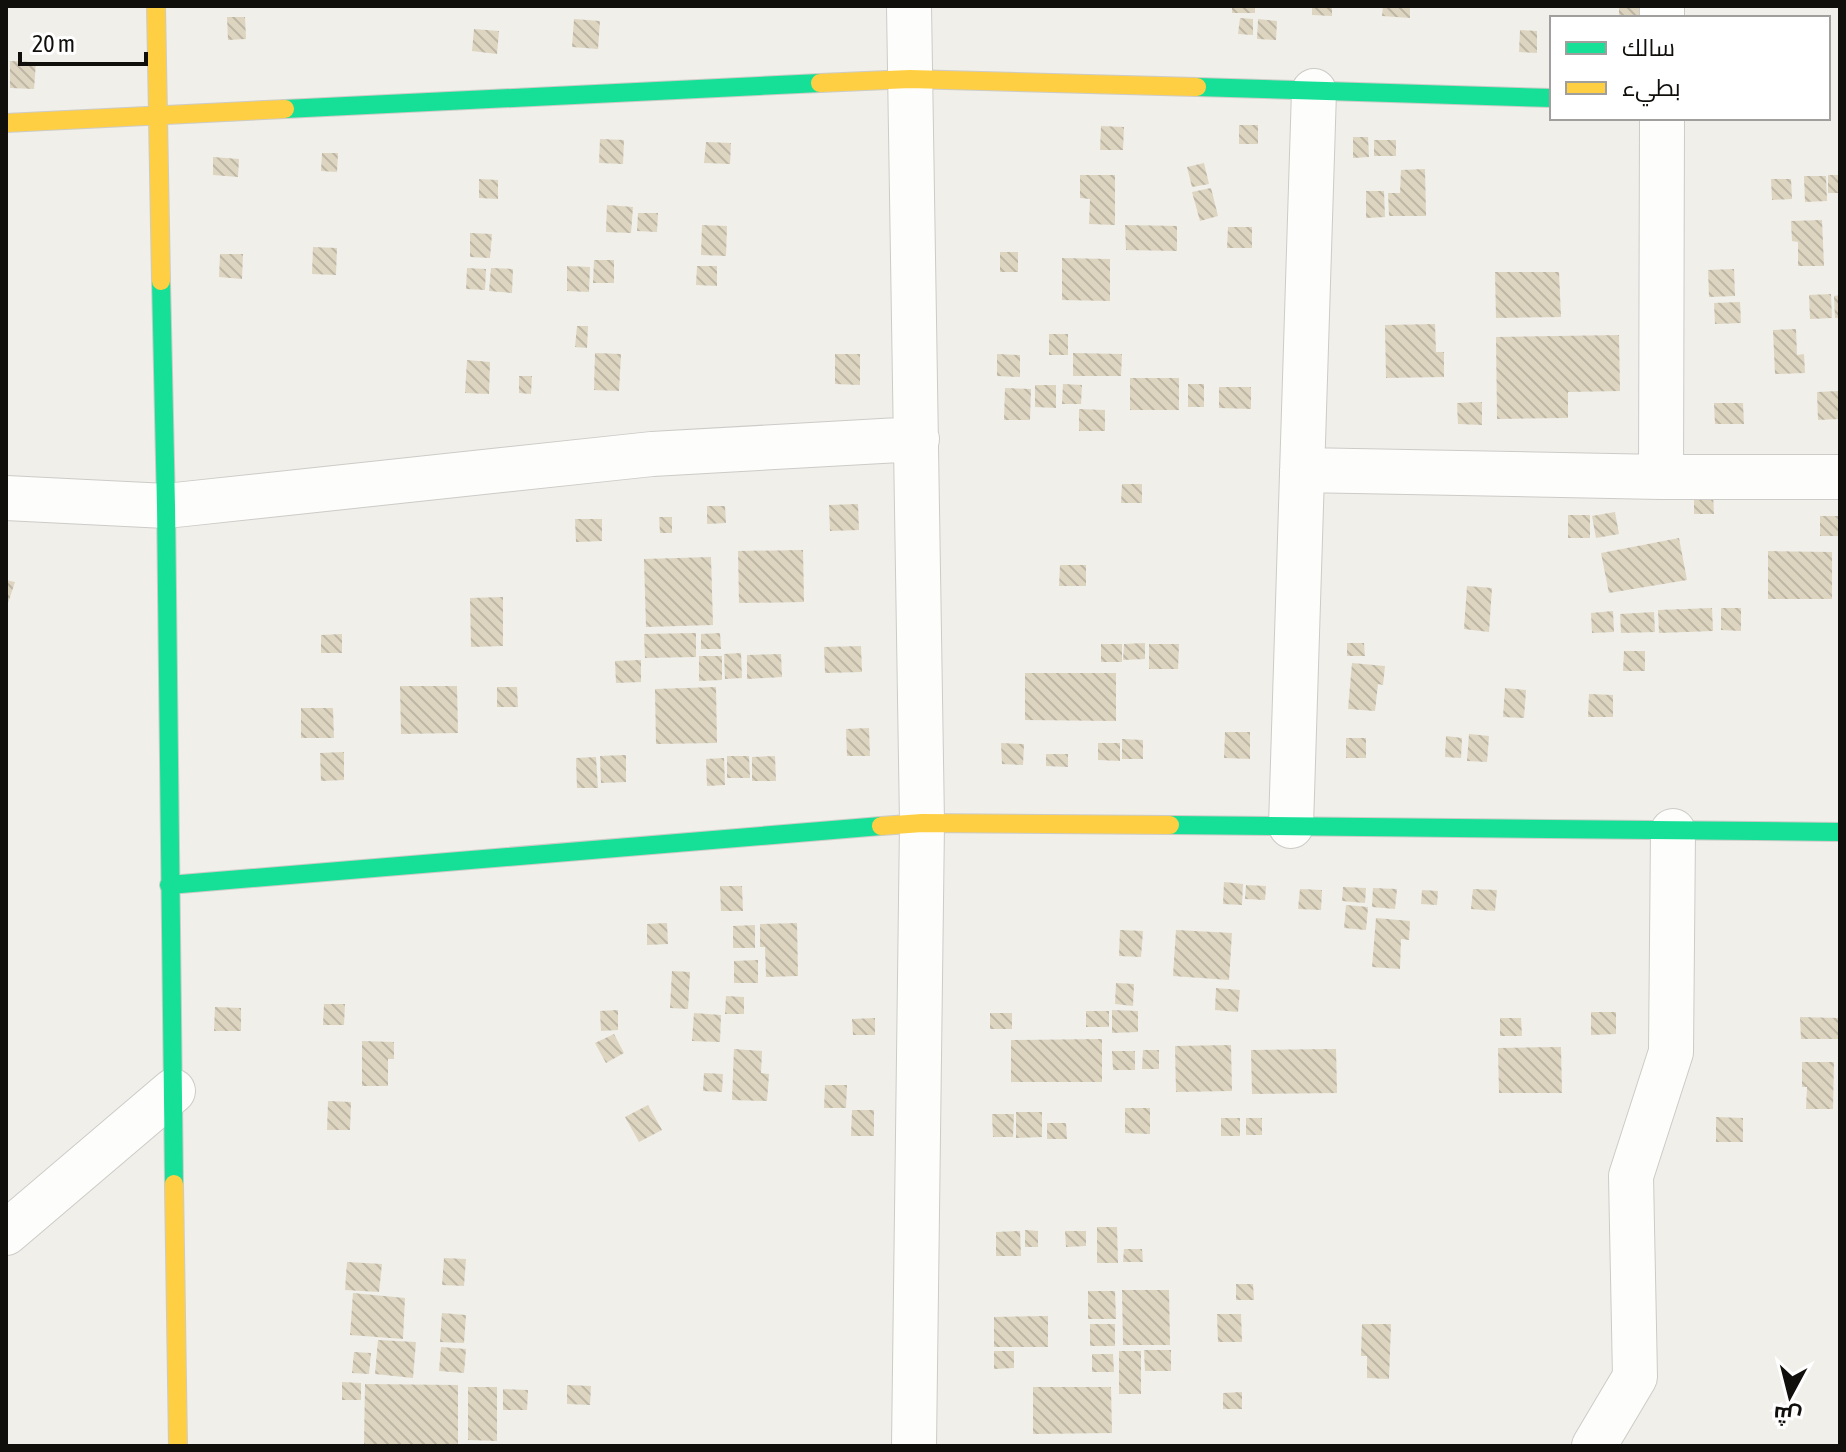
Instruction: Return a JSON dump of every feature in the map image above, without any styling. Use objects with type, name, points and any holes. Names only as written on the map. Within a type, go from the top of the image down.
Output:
[{"type":"street","points":[[156,6],[178,1446]]},
{"type":"street","points":[[909,6],[922,823],[914,1446]]},
{"type":"street","points":[[6,123],[910,79],[1550,98]]},
{"type":"street","points":[[1291,826],[1314,91]]},
{"type":"street","points":[[1661,477],[1662,120]]},
{"type":"street","points":[[6,498],[166,506],[652,454],[917,439]]},
{"type":"street","points":[[1302,470],[1840,477]]},
{"type":"street","points":[[169,885],[922,823],[1840,832]]},
{"type":"street","points":[[1594,1446],[1635,1377],[1631,1176],[1671,1052],[1673,831]]},
{"type":"street","points":[[6,1233],[173,1091]]},
{"type":"building","points":[[1232,6],[1255,6],[1255,13],[1232,13]]},
{"type":"building","points":[[1312,6],[1332,6],[1332,16],[1312,15]]},
{"type":"building","points":[[1383,6],[1410,6],[1410,18],[1382,16]]},
{"type":"building","points":[[1619,6],[1639,6],[1639,16],[1619,16]]},
{"type":"building","points":[[227,17],[245,17],[246,39],[228,40]]},
{"type":"building","points":[[1240,18],[1253,19],[1253,35],[1238,34]]},
{"type":"building","points":[[574,19],[600,21],[598,49],[572,47]]},
{"type":"building","points":[[1258,19],[1277,21],[1276,40],[1257,39]]},
{"type":"building","points":[[474,29],[499,31],[497,54],[472,51]]},
{"type":"building","points":[[1520,30],[1537,31],[1537,53],[1519,52]]},
{"type":"building","points":[[10,61],[36,62],[34,89],[10,88]]},
{"type":"building","points":[[1239,125],[1258,125],[1258,144],[1239,144]]},
{"type":"building","points":[[1101,126],[1124,127],[1123,150],[1100,150]]},
{"type":"building","points":[[1353,137],[1368,137],[1369,157],[1353,158]]},
{"type":"building","points":[[600,139],[624,140],[623,164],[599,163]]},
{"type":"building","points":[[1374,140],[1396,140],[1396,156],[1374,156]]},
{"type":"building","points":[[706,142],[731,143],[730,164],[704,163]]},
{"type":"building","points":[[322,153],[338,153],[337,172],[321,171]]},
{"type":"building","points":[[213,157],[239,159],[238,177],[213,175]]},
{"type":"building","points":[[1204,163],[1209,184],[1192,187],[1187,167]]},
{"type":"building","points":[[1425,169],[1426,216],[1389,216],[1388,193],[1400,193],[1401,170]]},
{"type":"building","points":[[1080,175],[1115,175],[1115,225],[1089,224],[1090,199],[1080,198]]},
{"type":"building","points":[[1828,175],[1840,175],[1840,193],[1828,193]]},
{"type":"building","points":[[1804,176],[1826,176],[1827,201],[1805,202]]},
{"type":"building","points":[[479,179],[498,180],[498,199],[479,198]]},
{"type":"building","points":[[1771,179],[1791,179],[1792,199],[1772,200]]},
{"type":"building","points":[[1211,188],[1218,216],[1200,221],[1192,192]]},
{"type":"building","points":[[1366,191],[1384,191],[1385,217],[1366,218]]},
{"type":"building","points":[[607,205],[633,207],[631,233],[606,232]]},
{"type":"building","points":[[638,213],[658,213],[657,232],[637,231]]},
{"type":"building","points":[[1822,220],[1824,266],[1798,266],[1798,242],[1792,241],[1791,221]]},
{"type":"building","points":[[702,225],[727,226],[726,256],[701,255]]},
{"type":"building","points":[[1125,225],[1177,226],[1177,251],[1126,250]]},
{"type":"building","points":[[1228,227],[1252,227],[1252,248],[1227,248]]},
{"type":"building","points":[[470,233],[492,234],[490,258],[470,257]]},
{"type":"building","points":[[313,247],[337,248],[336,275],[312,274]]},
{"type":"building","points":[[1000,252],[1018,252],[1018,272],[1000,272]]},
{"type":"building","points":[[220,254],[243,254],[242,279],[219,277]]},
{"type":"building","points":[[1062,258],[1110,259],[1110,301],[1062,300]]},
{"type":"building","points":[[594,260],[614,260],[614,283],[593,283]]},
{"type":"building","points":[[567,266],[590,267],[589,292],[567,291]]},
{"type":"building","points":[[697,266],[717,266],[717,286],[696,285]]},
{"type":"building","points":[[467,268],[486,269],[485,290],[466,289]]},
{"type":"building","points":[[491,268],[513,269],[512,293],[489,291]]},
{"type":"building","points":[[1734,269],[1735,296],[1709,297],[1708,270]]},
{"type":"building","points":[[1495,272],[1559,272],[1561,317],[1496,318]]},
{"type":"building","points":[[1831,294],[1832,318],[1810,319],[1809,295]]},
{"type":"building","points":[[1840,295],[1840,318],[1835,318],[1834,296]]},
{"type":"building","points":[[1740,302],[1741,323],[1715,324],[1714,303]]},
{"type":"building","points":[[1435,324],[1436,352],[1444,352],[1444,377],[1386,378],[1385,325]]},
{"type":"building","points":[[577,326],[588,326],[587,348],[575,347]]},
{"type":"building","points":[[1796,329],[1797,355],[1804,354],[1805,373],[1775,374],[1773,330]]},
{"type":"building","points":[[1049,334],[1068,334],[1068,355],[1049,355]]},
{"type":"building","points":[[1619,335],[1620,391],[1568,392],[1568,418],[1497,419],[1496,337]]},
{"type":"building","points":[[595,353],[621,354],[619,391],[594,390]]},
{"type":"building","points":[[1073,353],[1122,354],[1121,376],[1073,376]]},
{"type":"building","points":[[835,354],[860,354],[860,385],[835,384]]},
{"type":"building","points":[[997,354],[1020,355],[1020,377],[997,376]]},
{"type":"building","points":[[467,360],[490,362],[489,394],[465,393]]},
{"type":"building","points":[[519,376],[532,376],[531,394],[519,393]]},
{"type":"building","points":[[1130,378],[1179,378],[1179,410],[1130,410]]},
{"type":"building","points":[[1063,384],[1082,385],[1081,404],[1062,404]]},
{"type":"building","points":[[1188,384],[1204,384],[1204,407],[1188,407]]},
{"type":"building","points":[[1035,385],[1056,385],[1056,408],[1035,407]]},
{"type":"building","points":[[1219,387],[1251,387],[1251,409],[1219,408]]},
{"type":"building","points":[[1005,388],[1031,389],[1030,420],[1004,420]]},
{"type":"building","points":[[1840,391],[1840,419],[1818,420],[1817,392]]},
{"type":"building","points":[[1482,402],[1482,425],[1458,424],[1457,403]]},
{"type":"building","points":[[1714,403],[1743,403],[1744,424],[1715,424]]},
{"type":"building","points":[[1079,409],[1105,410],[1105,431],[1079,431]]},
{"type":"building","points":[[1122,484],[1142,484],[1142,503],[1121,503]]},
{"type":"building","points":[[1694,494],[1713,494],[1714,514],[1694,514]]},
{"type":"building","points":[[858,504],[859,530],[830,531],[829,505]]},
{"type":"building","points":[[707,506],[725,506],[726,523],[707,524]]},
{"type":"building","points":[[1615,512],[1619,534],[1596,538],[1592,516]]},
{"type":"building","points":[[1568,515],[1590,515],[1590,538],[1568,538]]},
{"type":"building","points":[[1820,516],[1840,516],[1840,536],[1820,536]]},
{"type":"building","points":[[659,517],[672,517],[672,533],[660,533]]},
{"type":"building","points":[[575,519],[602,519],[602,541],[576,542]]},
{"type":"building","points":[[1679,538],[1687,580],[1609,593],[1601,553]]},
{"type":"building","points":[[803,550],[804,602],[739,603],[738,551]]},
{"type":"building","points":[[1768,551],[1832,552],[1832,599],[1768,599]]},
{"type":"building","points":[[711,557],[713,625],[646,627],[644,559]]},
{"type":"building","points":[[1060,565],[1086,565],[1086,586],[1059,586]]},
{"type":"building","points":[[6,580],[15,582],[7,606],[6,606]]},
{"type":"building","points":[[1467,586],[1492,588],[1489,632],[1464,629]]},
{"type":"building","points":[[503,597],[503,646],[471,647],[470,598]]},
{"type":"building","points":[[1712,608],[1713,631],[1659,633],[1658,610]]},
{"type":"building","points":[[1721,608],[1741,608],[1741,631],[1721,630]]},
{"type":"building","points":[[1613,611],[1614,632],[1592,633],[1591,613]]},
{"type":"building","points":[[1654,612],[1655,632],[1621,633],[1620,614]]},
{"type":"building","points":[[696,633],[696,657],[645,658],[644,634]]},
{"type":"building","points":[[720,633],[721,649],[701,649],[701,634]]},
{"type":"building","points":[[342,634],[342,653],[321,653],[321,635]]},
{"type":"building","points":[[1145,643],[1145,659],[1123,660],[1124,644]]},
{"type":"building","points":[[1347,643],[1364,643],[1365,656],[1347,656]]},
{"type":"building","points":[[1101,644],[1122,644],[1122,662],[1101,662]]},
{"type":"building","points":[[1149,644],[1179,644],[1178,669],[1149,669]]},
{"type":"building","points":[[861,646],[862,672],[825,673],[824,647]]},
{"type":"building","points":[[1624,651],[1645,651],[1645,671],[1623,671]]},
{"type":"building","points":[[741,653],[742,678],[725,679],[724,654]]},
{"type":"building","points":[[781,654],[782,677],[747,679],[747,655]]},
{"type":"building","points":[[699,656],[722,656],[722,680],[699,681]]},
{"type":"building","points":[[641,660],[641,682],[616,683],[615,661]]},
{"type":"building","points":[[1352,663],[1385,666],[1383,685],[1378,684],[1375,711],[1348,709]]},
{"type":"building","points":[[1025,673],[1116,673],[1116,721],[1025,720]]},
{"type":"building","points":[[400,686],[457,686],[458,733],[401,734]]},
{"type":"building","points":[[497,687],[517,687],[518,707],[497,707]]},
{"type":"building","points":[[716,687],[717,743],[656,744],[655,689]]},
{"type":"building","points":[[1505,688],[1526,690],[1524,718],[1503,717]]},
{"type":"building","points":[[1589,694],[1613,695],[1613,717],[1588,717]]},
{"type":"building","points":[[301,708],[333,708],[334,738],[301,738]]},
{"type":"building","points":[[869,728],[870,756],[847,756],[846,729]]},
{"type":"building","points":[[1225,732],[1250,732],[1250,759],[1224,758]]},
{"type":"building","points":[[1469,734],[1489,736],[1487,762],[1467,761]]},
{"type":"building","points":[[1446,736],[1462,738],[1461,758],[1445,757]]},
{"type":"building","points":[[1346,738],[1366,738],[1366,758],[1346,758]]},
{"type":"building","points":[[1122,739],[1143,740],[1143,759],[1122,759]]},
{"type":"building","points":[[1001,743],[1024,744],[1023,765],[1002,764]]},
{"type":"building","points":[[1098,743],[1120,743],[1120,761],[1098,760]]},
{"type":"building","points":[[344,752],[344,780],[321,781],[320,753]]},
{"type":"building","points":[[1046,754],[1068,754],[1068,767],[1046,766]]},
{"type":"building","points":[[626,755],[626,782],[601,783],[600,756]]},
{"type":"building","points":[[727,756],[749,756],[750,778],[727,778]]},
{"type":"building","points":[[775,756],[776,781],[752,781],[752,757]]},
{"type":"building","points":[[596,757],[598,788],[577,788],[576,758]]},
{"type":"building","points":[[724,758],[725,785],[707,786],[706,759]]},
{"type":"building","points":[[1224,882],[1243,884],[1242,905],[1223,904]]},
{"type":"building","points":[[1246,885],[1266,886],[1265,900],[1245,899]]},
{"type":"building","points":[[720,886],[742,886],[743,911],[721,911]]},
{"type":"building","points":[[1343,887],[1366,888],[1365,903],[1342,901]]},
{"type":"building","points":[[1373,888],[1397,889],[1395,909],[1372,907]]},
{"type":"building","points":[[1300,889],[1322,890],[1321,910],[1298,909]]},
{"type":"building","points":[[1473,889],[1497,890],[1495,911],[1471,909]]},
{"type":"building","points":[[1422,890],[1438,891],[1437,905],[1421,904]]},
{"type":"building","points":[[1346,905],[1368,907],[1366,930],[1344,928]]},
{"type":"building","points":[[1376,918],[1410,921],[1409,940],[1401,939],[1400,969],[1372,967]]},
{"type":"building","points":[[667,923],[668,944],[647,945],[647,924]]},
{"type":"building","points":[[797,923],[798,976],[766,977],[765,947],[760,947],[760,924]]},
{"type":"building","points":[[755,925],[755,948],[733,948],[733,926]]},
{"type":"building","points":[[1120,930],[1143,931],[1141,957],[1119,956]]},
{"type":"building","points":[[1176,930],[1232,933],[1229,980],[1173,976]]},
{"type":"building","points":[[758,960],[758,983],[734,983],[734,961]]},
{"type":"building","points":[[672,971],[690,972],[688,1009],[670,1008]]},
{"type":"building","points":[[1116,983],[1134,984],[1133,1006],[1115,1004]]},
{"type":"building","points":[[1216,988],[1240,990],[1238,1012],[1215,1010]]},
{"type":"building","points":[[726,996],[744,997],[744,1014],[725,1014]]},
{"type":"building","points":[[324,1004],[345,1004],[344,1025],[323,1025]]},
{"type":"building","points":[[215,1007],[241,1008],[241,1031],[214,1031]]},
{"type":"building","points":[[618,1010],[618,1030],[601,1031],[600,1011]]},
{"type":"building","points":[[1112,1010],[1138,1011],[1138,1032],[1112,1033]]},
{"type":"building","points":[[1086,1011],[1109,1011],[1109,1027],[1086,1027]]},
{"type":"building","points":[[1591,1012],[1616,1012],[1616,1034],[1591,1035]]},
{"type":"building","points":[[694,1013],[721,1015],[720,1042],[692,1041]]},
{"type":"building","points":[[990,1013],[1012,1013],[1012,1029],[990,1029]]},
{"type":"building","points":[[1800,1017],[1839,1018],[1838,1039],[1801,1039]]},
{"type":"building","points":[[875,1018],[875,1035],[853,1035],[852,1019]]},
{"type":"building","points":[[1500,1018],[1521,1018],[1522,1036],[1500,1036]]},
{"type":"building","points":[[614,1034],[624,1053],[606,1063],[595,1043]]},
{"type":"building","points":[[1102,1039],[1102,1082],[1011,1082],[1011,1040]]},
{"type":"building","points":[[362,1041],[394,1042],[394,1059],[388,1059],[388,1086],[362,1086]]},
{"type":"building","points":[[1231,1045],[1232,1091],[1176,1092],[1175,1046]]},
{"type":"building","points":[[1561,1047],[1562,1093],[1499,1093],[1498,1048]]},
{"type":"building","points":[[734,1049],[762,1051],[761,1073],[769,1074],[767,1101],[732,1100]]},
{"type":"building","points":[[1336,1049],[1337,1093],[1252,1094],[1251,1050]]},
{"type":"building","points":[[1143,1050],[1159,1050],[1159,1069],[1142,1069]]},
{"type":"building","points":[[1112,1051],[1135,1051],[1135,1070],[1113,1070]]},
{"type":"building","points":[[1802,1062],[1834,1062],[1833,1109],[1806,1109],[1807,1087],[1802,1087]]},
{"type":"building","points":[[704,1073],[723,1074],[722,1092],[703,1091]]},
{"type":"building","points":[[825,1085],[847,1085],[846,1108],[824,1108]]},
{"type":"building","points":[[328,1101],[351,1102],[350,1130],[327,1130]]},
{"type":"building","points":[[648,1105],[662,1130],[639,1142],[625,1117]]},
{"type":"building","points":[[1125,1108],[1150,1108],[1150,1134],[1125,1133]]},
{"type":"building","points":[[852,1110],[874,1110],[874,1136],[851,1136]]},
{"type":"building","points":[[1016,1112],[1042,1112],[1042,1137],[1016,1138]]},
{"type":"building","points":[[992,1114],[1014,1114],[1013,1137],[993,1137]]},
{"type":"building","points":[[1716,1117],[1743,1118],[1743,1142],[1716,1142]]},
{"type":"building","points":[[1221,1118],[1240,1118],[1240,1136],[1221,1136]]},
{"type":"building","points":[[1246,1118],[1262,1118],[1262,1135],[1246,1135]]},
{"type":"building","points":[[1047,1123],[1066,1123],[1067,1139],[1047,1139]]},
{"type":"building","points":[[1097,1227],[1117,1227],[1118,1263],[1097,1263]]},
{"type":"building","points":[[1025,1230],[1038,1231],[1038,1247],[1025,1247]]},
{"type":"building","points":[[1020,1231],[1021,1256],[996,1256],[996,1232]]},
{"type":"building","points":[[1065,1231],[1086,1231],[1086,1246],[1066,1247]]},
{"type":"building","points":[[1124,1249],[1142,1249],[1143,1262],[1123,1262]]},
{"type":"building","points":[[444,1258],[466,1259],[464,1286],[442,1285]]},
{"type":"building","points":[[347,1262],[382,1264],[379,1292],[345,1290]]},
{"type":"building","points":[[1236,1284],[1253,1284],[1254,1300],[1236,1300]]},
{"type":"building","points":[[1122,1290],[1169,1290],[1170,1345],[1123,1345]]},
{"type":"building","points":[[1088,1291],[1115,1291],[1116,1319],[1088,1319]]},
{"type":"building","points":[[353,1293],[405,1298],[403,1339],[350,1335]]},
{"type":"building","points":[[442,1313],[466,1315],[464,1343],[440,1342]]},
{"type":"building","points":[[1217,1314],[1241,1314],[1242,1342],[1218,1342]]},
{"type":"building","points":[[1048,1316],[1048,1347],[994,1347],[994,1317]]},
{"type":"building","points":[[1090,1324],[1115,1324],[1115,1346],[1090,1346]]},
{"type":"building","points":[[1362,1324],[1391,1324],[1389,1379],[1367,1378],[1367,1356],[1361,1356]]},
{"type":"building","points":[[378,1340],[416,1342],[413,1378],[375,1374]]},
{"type":"building","points":[[441,1347],[466,1349],[464,1373],[439,1371]]},
{"type":"building","points":[[1144,1350],[1171,1350],[1171,1371],[1145,1371]]},
{"type":"building","points":[[994,1351],[1014,1351],[1014,1368],[994,1369]]},
{"type":"building","points":[[1119,1351],[1141,1351],[1141,1394],[1119,1394]]},
{"type":"building","points":[[354,1352],[371,1353],[369,1374],[352,1373]]},
{"type":"building","points":[[1092,1354],[1113,1354],[1114,1372],[1092,1372]]},
{"type":"building","points":[[342,1382],[361,1383],[361,1400],[342,1400]]},
{"type":"building","points":[[365,1384],[458,1385],[458,1446],[364,1446]]},
{"type":"building","points":[[567,1385],[591,1386],[590,1405],[567,1404]]},
{"type":"building","points":[[468,1387],[497,1387],[497,1441],[468,1440]]},
{"type":"building","points":[[1033,1387],[1111,1387],[1112,1433],[1033,1434]]},
{"type":"building","points":[[503,1389],[528,1390],[527,1410],[503,1410]]},
{"type":"building","points":[[1242,1392],[1242,1409],[1223,1409],[1223,1393]]},
{"type":"traffic: fast","points":[[285,109],[820,83]]},
{"type":"traffic: fast","points":[[1197,87],[1550,98]]},
{"type":"traffic: fast","points":[[161,281],[174,1184]]},
{"type":"traffic: fast","points":[[1170,825],[1840,832]]},
{"type":"traffic: fast","points":[[169,885],[881,826]]},
{"type":"traffic: slow","points":[[156,6],[161,281]]},
{"type":"traffic: slow","points":[[820,83],[910,79],[1197,87]]},
{"type":"traffic: slow","points":[[6,123],[285,109]]},
{"type":"traffic: slow","points":[[881,826],[922,823],[1170,825]]},
{"type":"traffic: slow","points":[[174,1184],[178,1446]]}]
